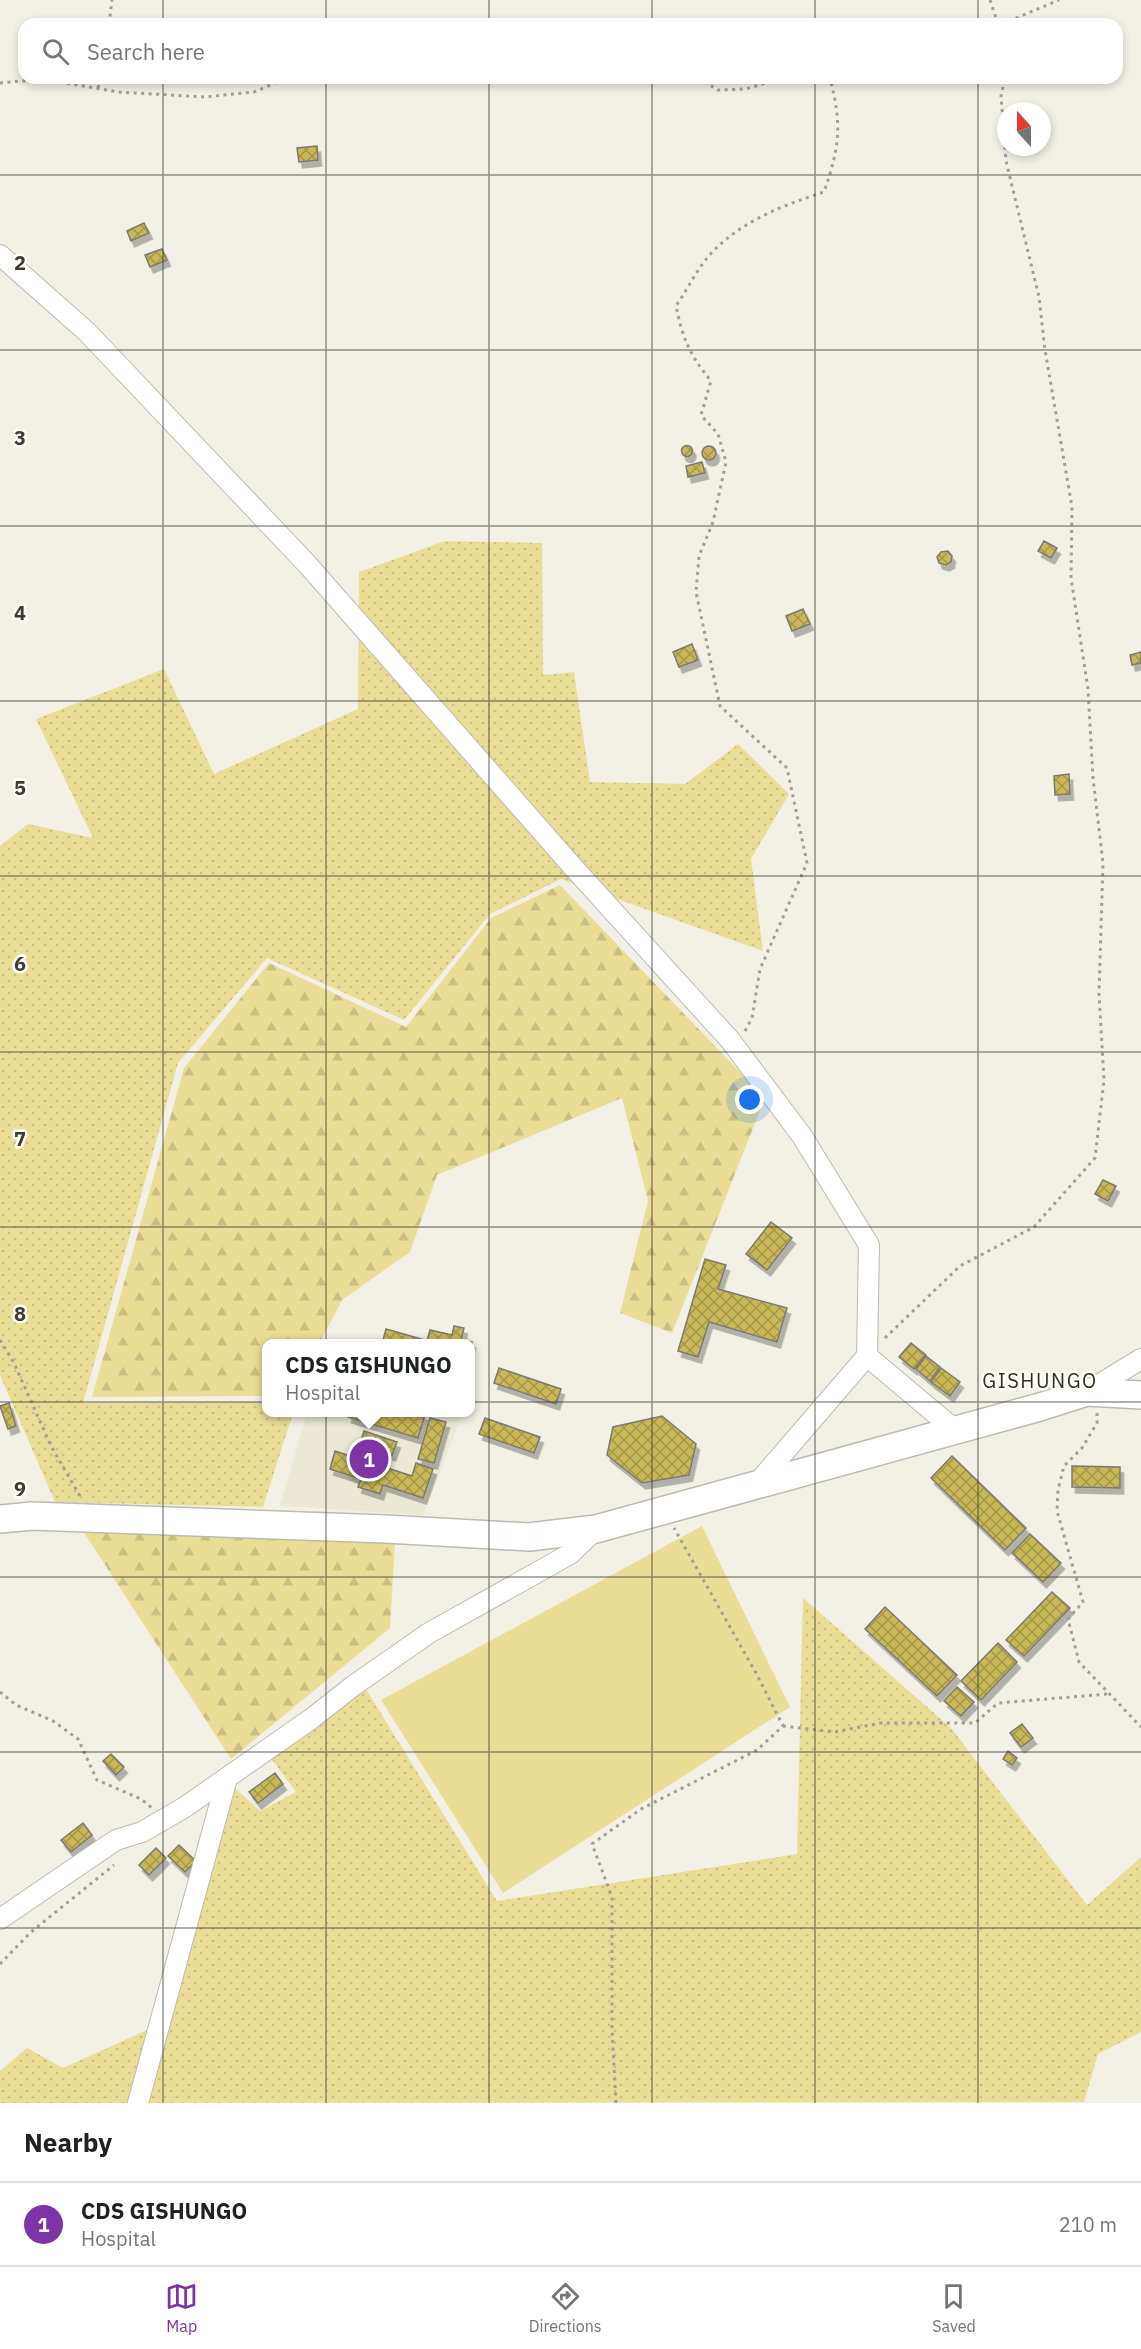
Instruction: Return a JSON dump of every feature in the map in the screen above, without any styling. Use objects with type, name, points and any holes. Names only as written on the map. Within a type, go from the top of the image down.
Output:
[{"type":"street","points":[[0,255],[87,332],[307,564],[736,1048],[802,1136],[869,1245],[867,1356],[755,1487]]},
{"type":"street","points":[[867,1356],[955,1430]]},
{"type":"street","points":[[0,1519],[32,1516],[386,1529],[529,1537],[596,1529],[755,1487],[1087,1392],[1141,1359]]},
{"type":"street","points":[[1087,1392],[1141,1395]]},
{"type":"street","points":[[0,1919],[116,1840],[142,1832],[185,1807],[429,1633],[570,1554],[596,1529]]},
{"type":"street","points":[[138,2103],[227,1778]]},
{"type":"path","points":[[110,18],[112,0]]},
{"type":"path","points":[[990,0],[998,18]]},
{"type":"path","points":[[1015,18],[1059,0]]},
{"type":"path","points":[[0,83],[18,81]]},
{"type":"path","points":[[74,84],[118,92],[205,97],[254,92],[273,84]]},
{"type":"path","points":[[98,88],[99,84]]},
{"type":"path","points":[[708,84],[718,90],[746,89],[762,84]]},
{"type":"path","points":[[736,1048],[752,1018],[760,969],[807,863],[787,768],[720,706],[696,592],[699,556],[713,522],[726,462],[718,434],[701,415],[711,381],[696,363],[683,339],[676,306],[702,265],[735,232],[785,204],[825,192],[836,159],[840,127],[831,84]]},
{"type":"path","points":[[867,1356],[960,1266],[1035,1227],[1095,1158],[1104,1080],[1099,994],[1103,863],[1093,778],[1088,689],[1071,578],[1072,507],[1045,350],[1039,297],[1006,161],[1001,96],[1004,84]]},
{"type":"path","points":[[0,1340],[14,1363],[51,1446],[93,1519]]},
{"type":"path","points":[[1087,1392],[1097,1406],[1097,1423],[1082,1448],[1064,1466],[1058,1490],[1057,1511],[1083,1602],[1068,1619],[1079,1662],[1141,1727]]},
{"type":"path","points":[[664,1511],[756,1672],[783,1726]]},
{"type":"path","points":[[0,1692],[16,1705],[53,1721],[78,1739],[97,1779],[141,1798],[164,1818]]},
{"type":"path","points":[[616,2103],[612,2029],[612,1897],[592,1845],[641,1809],[757,1750],[783,1726],[834,1732],[881,1723],[975,1723],[998,1703],[1108,1694]]},
{"type":"path","points":[[0,1964],[31,1932],[115,1864]]},
{"type":"shaded area","points":[[306,1417],[461,1417],[423,1515],[280,1506]]},
{"type":"green space","points":[[445,541],[542,543],[543,675],[574,672],[590,782],[685,784],[738,744],[789,794],[751,859],[763,951],[561,879],[490,914],[404,1020],[267,958],[178,1063],[83,1403],[262,1402],[262,1417],[292,1417],[263,1507],[55,1502],[0,1375],[0,846],[28,824],[93,838],[36,719],[164,669],[214,774],[358,709],[359,572]]},
{"type":"green space","points":[[560,885],[765,1098],[672,1333],[620,1313],[648,1201],[622,1098],[437,1175],[410,1252],[342,1300],[322,1339],[262,1339],[262,1396],[92,1397],[184,1068],[269,963],[406,1027],[491,918]]},
{"type":"green space","points":[[702,1526],[790,1707],[503,1893],[381,1700]]},
{"type":"green space","points":[[83,1531],[395,1541],[390,1628],[231,1759]]},
{"type":"green space","points":[[803,1598],[951,1728],[1087,1905],[1141,1857],[1141,2032],[1098,2054],[1084,2102],[0,2103],[0,2071],[27,2048],[63,2068],[156,2026],[205,1850],[235,1788],[260,1811],[296,1792],[270,1757],[364,1686],[497,1901],[797,1854]]},
{"type":"building","points":[[317,146],[318,160],[299,162],[297,148]]},
{"type":"building","points":[[144,223],[149,233],[131,241],[127,231]]},
{"type":"building","points":[[162,249],[167,260],[150,267],[145,255]]},
{"type":"building","points":[[687,445],[693,451],[687,457],[681,451]]},
{"type":"building","points":[[709,446],[714,448],[716,453],[714,458],[709,460],[704,458],[702,453],[704,448]]},
{"type":"building","points":[[702,462],[705,473],[688,477],[686,466]]},
{"type":"building","points":[[1044,541],[1057,548],[1051,558],[1038,551]]},
{"type":"building","points":[[948,551],[952,556],[951,562],[946,565],[939,563],[937,557],[941,552]]},
{"type":"building","points":[[803,609],[810,624],[792,631],[786,616]]},
{"type":"building","points":[[692,644],[698,660],[679,667],[673,652]]},
{"type":"building","points":[[1141,652],[1141,663],[1132,665],[1130,655]]},
{"type":"building","points":[[1069,774],[1070,794],[1055,795],[1054,776]]},
{"type":"building","points":[[1103,1180],[1116,1186],[1108,1201],[1095,1194]]},
{"type":"building","points":[[771,1222],[792,1238],[767,1270],[746,1254]]},
{"type":"building","points":[[705,1259],[726,1265],[718,1289],[787,1308],[777,1342],[709,1322],[698,1357],[678,1351]]},
{"type":"building","points":[[454,1326],[464,1328],[461,1339],[427,1339],[430,1330],[452,1335]]},
{"type":"building","points":[[386,1329],[421,1339],[383,1339]]},
{"type":"building","points":[[911,1343],[926,1355],[914,1369],[899,1357]]},
{"type":"building","points":[[926,1356],[940,1367],[930,1381],[916,1369]]},
{"type":"building","points":[[499,1368],[561,1389],[556,1404],[494,1383]]},
{"type":"building","points":[[941,1368],[960,1382],[950,1396],[931,1382]]},
{"type":"building","points":[[9,1403],[16,1426],[8,1429],[0,1406]]},
{"type":"building","points":[[662,1416],[696,1444],[689,1475],[642,1483],[607,1455],[613,1427]]},
{"type":"building","points":[[348,1417],[424,1417],[418,1438]]},
{"type":"building","points":[[430,1418],[446,1422],[434,1463],[418,1459]]},
{"type":"building","points":[[485,1418],[540,1437],[534,1453],[479,1434]]},
{"type":"building","points":[[364,1431],[397,1442],[392,1455],[360,1444]]},
{"type":"building","points":[[335,1451],[412,1476],[416,1463],[433,1469],[423,1498],[383,1485],[380,1494],[358,1487],[361,1479],[330,1469]]},
{"type":"building","points":[[952,1456],[1026,1528],[1005,1550],[931,1478]]},
{"type":"building","points":[[1072,1466],[1120,1467],[1120,1488],[1072,1487]]},
{"type":"building","points":[[1030,1534],[1061,1563],[1043,1582],[1012,1553]]},
{"type":"building","points":[[1052,1592],[1070,1608],[1024,1656],[1006,1640]]},
{"type":"building","points":[[885,1607],[957,1675],[937,1696],[865,1629]]},
{"type":"building","points":[[998,1643],[1017,1662],[981,1700],[961,1681]]},
{"type":"building","points":[[957,1687],[974,1702],[961,1716],[944,1701]]},
{"type":"building","points":[[1022,1724],[1033,1738],[1021,1747],[1010,1733]]},
{"type":"building","points":[[1008,1751],[1017,1758],[1012,1765],[1003,1759]]},
{"type":"building","points":[[111,1754],[124,1767],[116,1775],[103,1761]]},
{"type":"building","points":[[275,1773],[283,1784],[258,1803],[249,1792]]},
{"type":"building","points":[[83,1823],[92,1835],[71,1852],[61,1840]]},
{"type":"building","points":[[179,1845],[196,1861],[185,1872],[168,1856]]},
{"type":"building","points":[[156,1848],[166,1858],[149,1875],[139,1865]]},
{"type":"place","name":"CDS GISHUNGO","points":[[369,1459]]},
{"type":"district","name":"GISHUNGO","points":[[1040,1380]]}]
